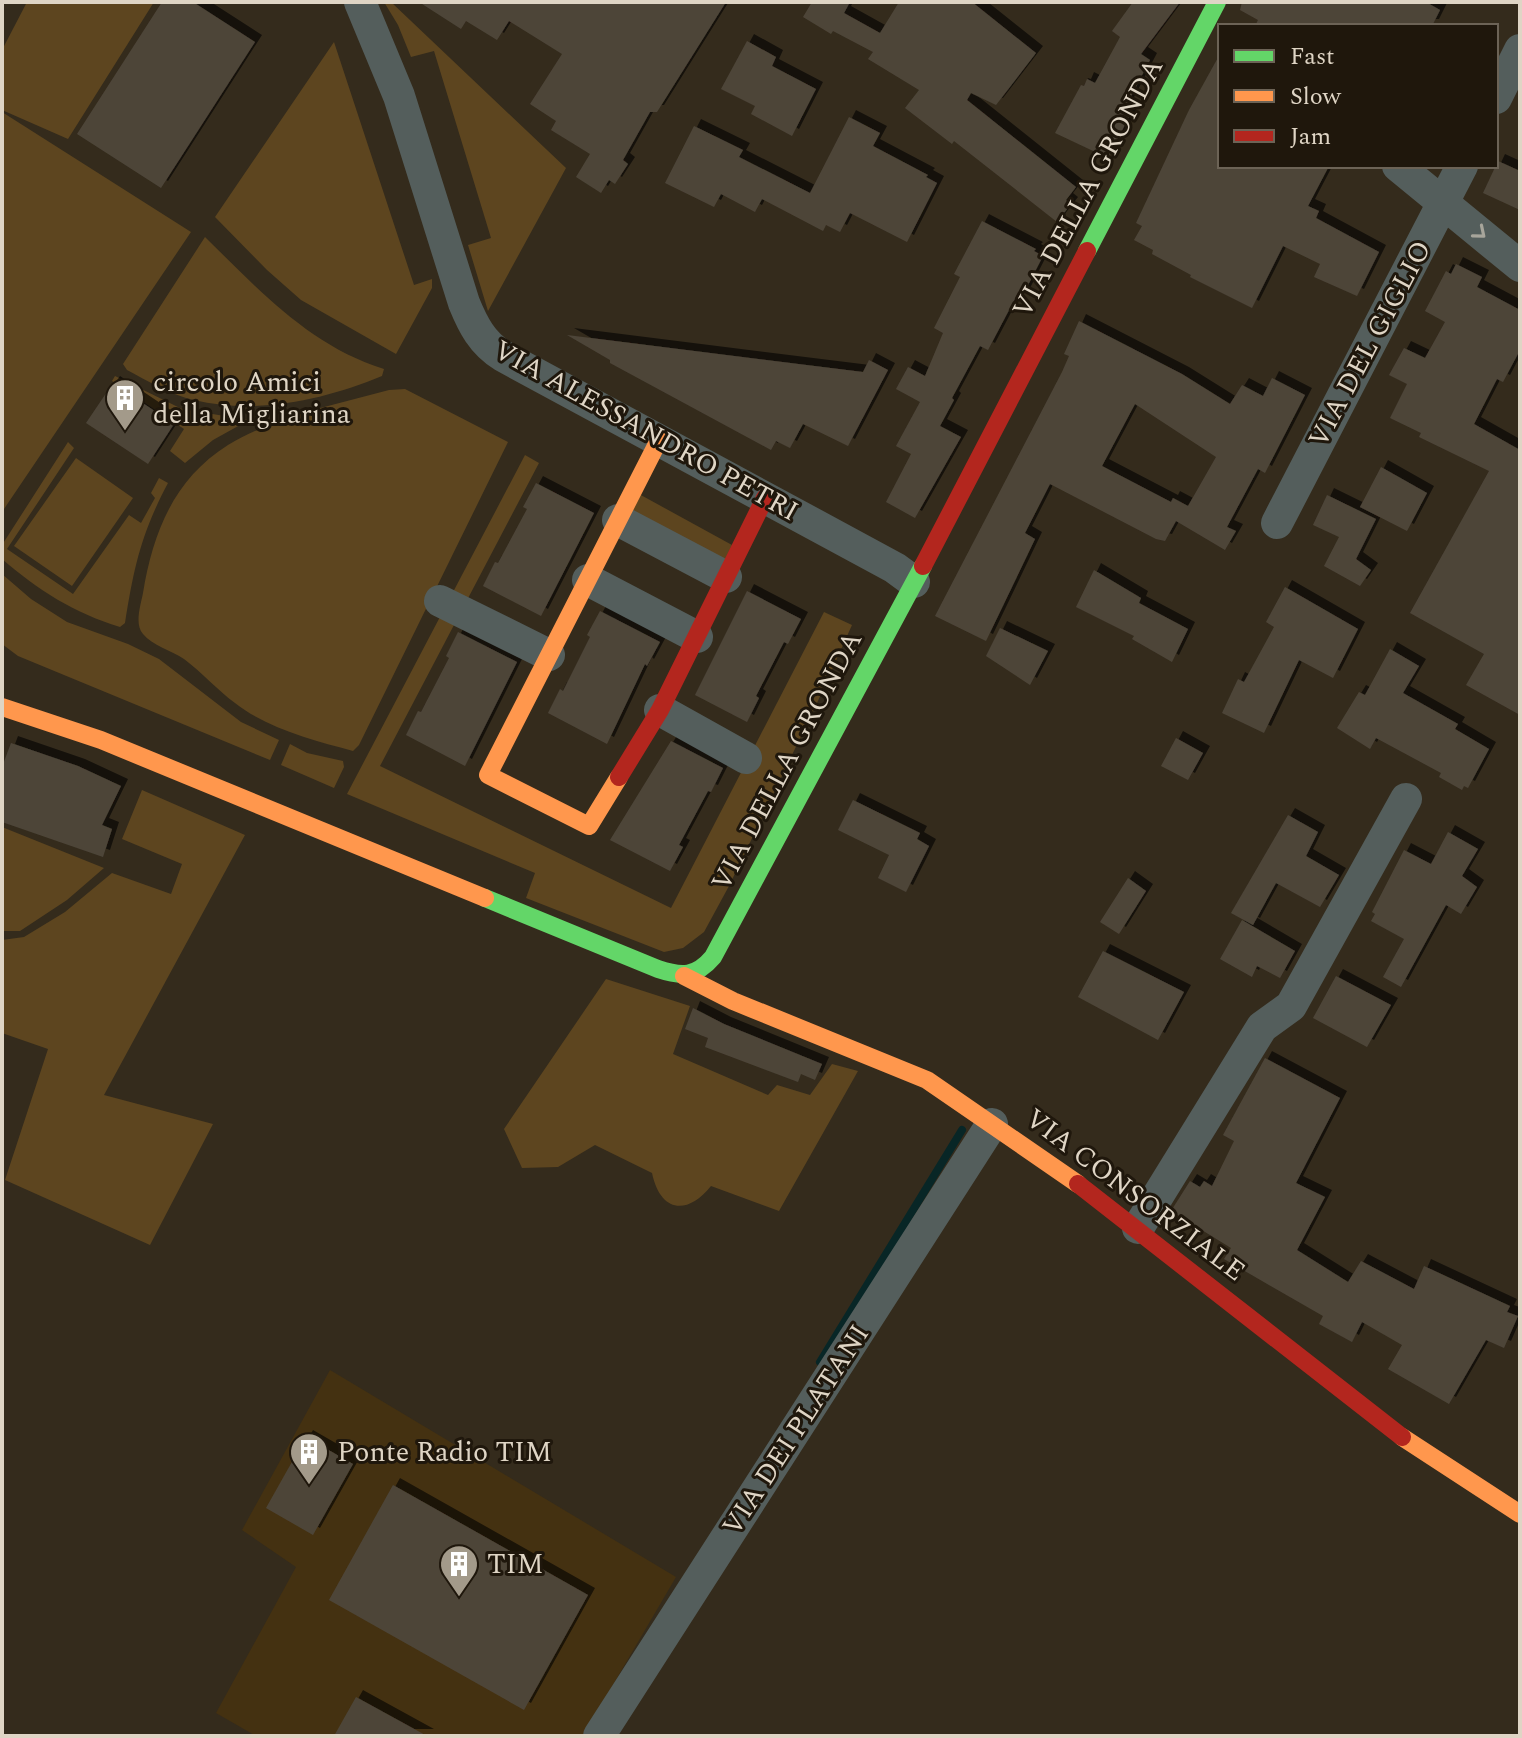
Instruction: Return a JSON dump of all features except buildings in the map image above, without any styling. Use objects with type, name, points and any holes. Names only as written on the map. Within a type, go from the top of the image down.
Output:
[{"type":"street","name":"VIA ALESSANDRO PETRI","points":[[360,2],[399,96],[464,303],[475,329],[495,351],[895,568],[914,582]]},
{"type":"street","name":"VIA DELLA GRONDA","points":[[684,976],[697,973],[713,957],[1215,16]]},
{"type":"street","points":[[1498,94],[1520,50]]},
{"type":"street","points":[[1401,168],[1520,266]]},
{"type":"street","name":"VIA DEL GIGLIO","points":[[1277,523],[1461,168]]},
{"type":"street","points":[[659,440],[488,775],[589,826],[660,710],[765,498]]},
{"type":"street","points":[[618,520],[726,577]]},
{"type":"street","points":[[588,580],[697,637]]},
{"type":"street","points":[[440,601],[549,655]]},
{"type":"street","points":[[15,691],[101,740]]},
{"type":"street","points":[[2,707],[101,740],[658,969],[684,976]]},
{"type":"street","points":[[660,710],[746,758]]},
{"type":"street","points":[[1138,1228],[1262,1027],[1291,1006],[1406,799]]},
{"type":"street","name":"VIA CONSORZIALE","points":[[684,976],[733,1001],[927,1080],[967,1104],[1138,1228],[1361,1407],[1471,1486],[1520,1514]]},
{"type":"street","name":"VIA DEI PLATANI","points":[[599,1736],[992,1124]]},
{"type":"shaded area","points":[[27,2],[154,2],[68,139],[2,110],[2,50]]},
{"type":"shaded area","points":[[384,2],[391,2],[566,168],[488,311],[468,245],[491,238],[434,51],[411,57],[398,25]]},
{"type":"shaded area","points":[[334,42],[414,285],[432,279],[432,288],[396,354],[301,300],[215,217]]},
{"type":"shaded area","points":[[2,112],[191,232],[2,512]]},
{"type":"shaded area","points":[[205,237],[287,314],[332,346],[384,369],[382,376],[337,392],[290,403],[241,406],[185,398],[127,370],[123,364]]},
{"type":"shaded area","points":[[115,376],[182,409],[249,420],[213,440],[185,463],[170,451],[184,429],[112,381]]},
{"type":"shaded area","points":[[405,389],[508,442],[359,745],[353,751],[291,733],[248,712],[184,659],[147,638],[140,630],[139,614],[147,571],[160,528],[180,491],[209,459],[228,445],[266,426],[327,406],[389,390]]},
{"type":"shaded area","points":[[68,442],[74,448],[7,549],[73,594],[129,515],[141,523],[155,498],[151,493],[159,478],[168,483],[145,535],[135,568],[125,623],[120,627],[87,615],[57,599],[2,559],[2,545]]},
{"type":"shaded area","points":[[525,455],[539,463],[380,766],[671,908],[824,612],[852,625],[729,886],[704,932],[683,948],[664,952],[526,898],[535,873],[347,794]]},
{"type":"shaded area","points":[[76,458],[133,498],[72,586],[14,546]]},
{"type":"shaded area","points":[[639,494],[732,545],[720,570],[627,518]]},
{"type":"shaded area","points":[[2,574],[31,599],[67,622],[159,659],[241,722],[279,740],[270,760],[18,656],[2,644]]},
{"type":"shaded area","points":[[290,744],[307,753],[343,761],[344,767],[334,788],[281,765]]},
{"type":"shaded area","points":[[142,790],[245,835],[104,1095],[213,1124],[150,1245],[5,1180],[48,1049],[2,1033],[2,940],[24,937],[65,912],[112,873],[171,894],[182,864],[122,839]]},
{"type":"shaded area","points":[[2,827],[104,868],[67,900],[20,931],[2,931]]},
{"type":"shaded area","points":[[606,979],[690,1006],[673,1054],[768,1095],[777,1085],[810,1095],[832,1064],[858,1071],[779,1211],[711,1186],[692,1202],[675,1205],[661,1195],[652,1173],[595,1145],[558,1167],[522,1168],[504,1129]]},
{"type":"shaded area","points":[[330,1370],[676,1577],[583,1736],[256,1736],[216,1713],[296,1567],[242,1530]]},
{"type":"waterway","points":[[820,1362],[962,1130]]},
{"type":"traffic: fast","points":[[1087,251],[1217,2]]},
{"type":"traffic: fast","points":[[485,898],[658,969],[688,974],[701,968],[713,957],[923,566]]},
{"type":"traffic: slow","points":[[619,777],[589,826],[488,775],[659,440]]},
{"type":"traffic: slow","points":[[2,707],[101,740],[485,898]]},
{"type":"traffic: slow","points":[[684,976],[733,1001],[927,1080],[1078,1184]]},
{"type":"traffic: slow","points":[[1402,1437],[1520,1514]]},
{"type":"traffic: jam","points":[[923,566],[1087,251]]},
{"type":"traffic: jam","points":[[619,777],[660,710],[765,498]]},
{"type":"traffic: jam","points":[[1078,1184],[1402,1437]]},
{"type":"place","name":"circolo Amici della Migliarina","points":[[125,432]]},
{"type":"place","name":"Ponte Radio TIM","points":[[309,1486]]},
{"type":"place","name":"TIM","points":[[459,1598]]}]
